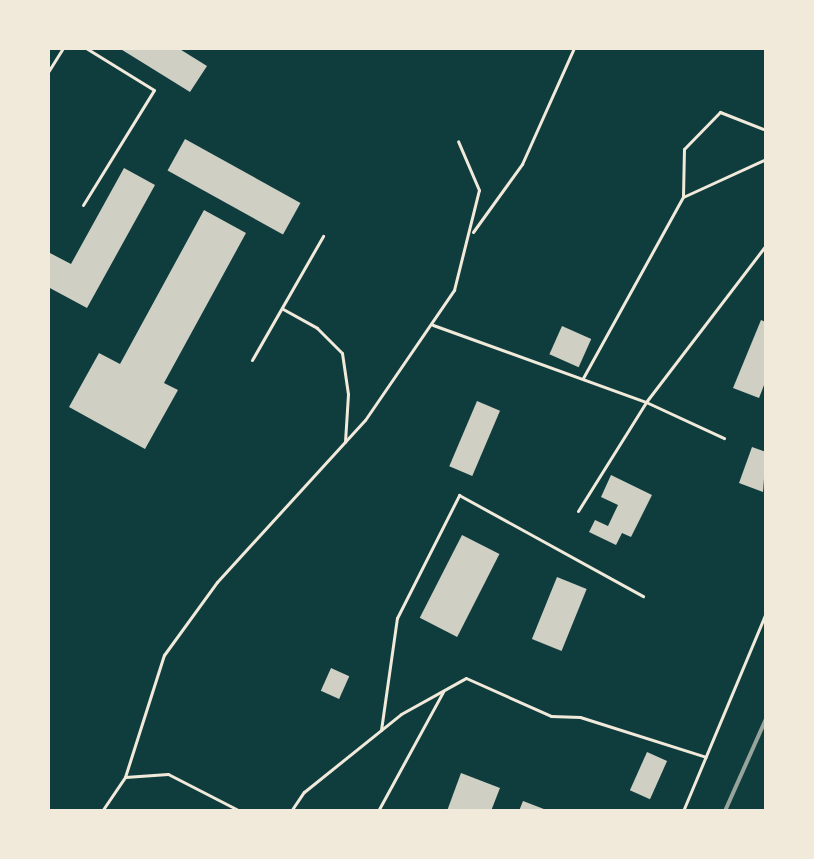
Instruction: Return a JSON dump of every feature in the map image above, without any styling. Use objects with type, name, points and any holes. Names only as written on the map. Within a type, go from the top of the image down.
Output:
[{"type":"lane","points":[[48,72],[63,48]]},
{"type":"lane","points":[[83,205],[153,90],[86,48]]},
{"type":"lane","points":[[472,234],[522,164],[574,48]]},
{"type":"lane","points":[[582,379],[683,197],[684,149],[720,112],[766,130]]},
{"type":"lane","points":[[102,811],[124,777],[165,655],[216,582],[345,443],[404,371],[454,290],[472,234],[479,190],[458,141]]},
{"type":"lane","points":[[683,197],[766,159]]},
{"type":"lane","points":[[252,360],[323,236]]},
{"type":"lane","points":[[578,511],[646,402],[766,245]]},
{"type":"lane","points":[[283,309],[317,328],[342,353],[348,394],[345,443]]},
{"type":"lane","points":[[433,325],[646,402],[724,438]]},
{"type":"lane","points":[[381,730],[397,618],[459,495],[643,596]]},
{"type":"lane","points":[[683,811],[766,613]]},
{"type":"lane","points":[[291,811],[304,792],[381,730],[466,678],[551,716],[580,717],[706,757]]},
{"type":"lane","points":[[378,811],[445,689]]},
{"type":"lane","points":[[124,777],[168,774],[240,811]]},
{"type":"building","points":[[119,48],[178,48],[207,66],[190,92]]},
{"type":"building","points":[[185,139],[300,203],[283,234],[168,170]]},
{"type":"building","points":[[124,168],[155,185],[87,308],[48,287],[48,252],[71,264]]},
{"type":"building","points":[[204,210],[246,233],[164,383],[178,390],[145,449],[69,407],[99,353],[120,364]]},
{"type":"building","points":[[761,320],[766,322],[766,380],[759,398],[733,388]]},
{"type":"building","points":[[562,326],[591,339],[579,367],[549,354]]},
{"type":"building","points":[[477,401],[500,411],[472,476],[449,466]]},
{"type":"building","points":[[752,447],[766,452],[763,492],[739,483]]},
{"type":"building","points":[[611,475],[652,495],[631,537],[622,533],[616,545],[589,532],[595,520],[608,526],[618,505],[601,497]]},
{"type":"building","points":[[462,535],[499,554],[457,637],[420,618]]},
{"type":"building","points":[[557,577],[587,589],[562,651],[532,639]]},
{"type":"building","points":[[331,668],[349,676],[339,699],[321,691]]},
{"type":"building","points":[[647,752],[667,761],[650,799],[630,790]]},
{"type":"building","points":[[461,773],[500,788],[491,811],[447,811]]},
{"type":"building","points":[[523,801],[549,811],[519,811]]},
{"type":"railway","points":[[725,811],[766,719]]}]
